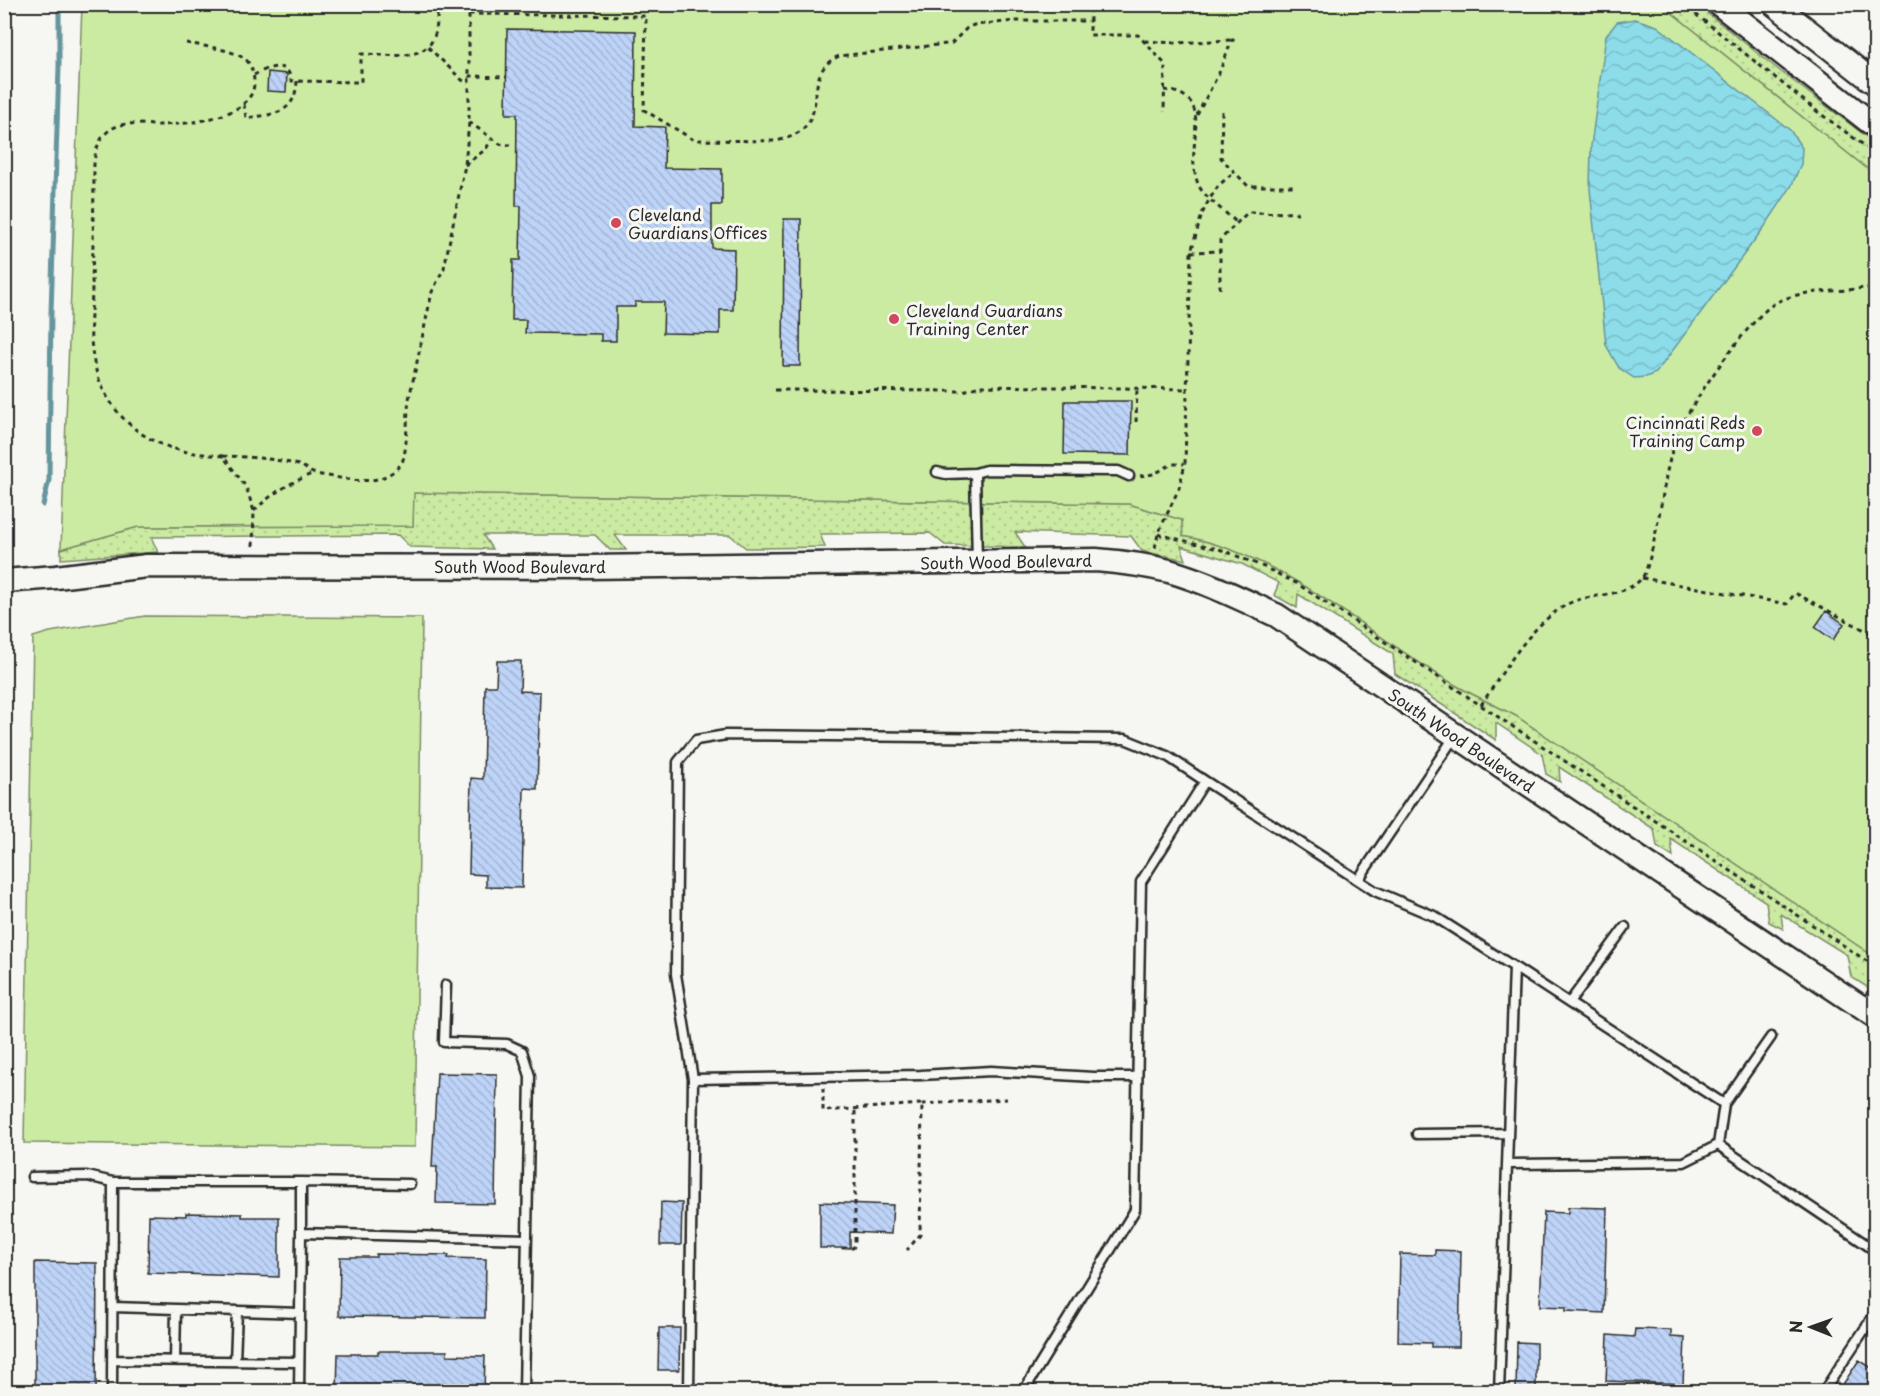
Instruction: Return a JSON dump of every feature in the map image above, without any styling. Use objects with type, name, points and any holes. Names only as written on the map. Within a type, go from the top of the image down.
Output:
[{"type":"street","points":[[1719,4],[1875,127]]},
{"type":"street","points":[[1774,4],[1875,84]]},
{"type":"street","name":"South Wood Boulevard","points":[[4,581],[147,566],[587,567],[1096,560],[1150,567],[1224,590],[1276,615],[1869,1013]]},
{"type":"lane","points":[[937,472],[946,474],[975,473],[986,470],[1118,471],[1129,476]]},
{"type":"lane","points":[[975,473],[976,562]]},
{"type":"lane","points":[[689,1392],[693,1079],[676,974],[678,762],[696,740],[726,735],[1125,740],[1167,756],[1375,891],[1434,916],[1724,1104]]},
{"type":"lane","points":[[1358,880],[1455,735]]},
{"type":"lane","points":[[1023,1392],[1135,1210],[1141,882],[1206,781]]},
{"type":"lane","points":[[1569,1004],[1625,927]]},
{"type":"lane","points":[[1499,1392],[1514,968]]},
{"type":"lane","points":[[446,985],[444,1042],[507,1044],[522,1052],[530,1076],[524,1392]]},
{"type":"lane","points":[[1869,1013],[1875,989]]},
{"type":"lane","points":[[1718,1145],[1724,1104],[1771,1037]]},
{"type":"lane","points":[[693,1079],[991,1071],[1093,1077],[1137,1077]]},
{"type":"lane","points":[[1417,1134],[1508,1134]]},
{"type":"lane","points":[[1507,1164],[1684,1162],[1718,1145]]},
{"type":"lane","points":[[1718,1145],[1875,1251]]},
{"type":"lane","points":[[32,1177],[87,1176],[113,1182],[410,1184]]},
{"type":"lane","points":[[112,1392],[113,1182]]},
{"type":"lane","points":[[299,1392],[301,1182]]},
{"type":"lane","points":[[301,1233],[526,1239]]},
{"type":"lane","points":[[113,1306],[300,1313]]},
{"type":"lane","points":[[175,1361],[176,1309]]},
{"type":"lane","points":[[235,1361],[237,1311]]},
{"type":"lane","points":[[1823,1392],[1875,1312]]},
{"type":"lane","points":[[112,1360],[299,1362]]},
{"type":"lane","points":[[1380,1392],[1384,1389],[1447,1392]]},
{"type":"path","points":[[254,75],[276,66],[286,69],[291,81],[361,82],[361,54],[409,55],[428,47],[436,32],[437,4]]},
{"type":"path","points":[[186,44],[212,48],[244,58],[254,75],[255,86],[251,98],[244,105],[232,111],[208,119],[185,123],[124,124],[107,132],[99,141],[94,162],[92,350],[99,382],[117,412],[131,427],[162,445],[184,451],[273,460],[302,466],[314,473],[355,482],[370,481],[386,476],[403,462],[409,399],[432,292],[444,268],[465,165],[469,122],[469,4]]},
{"type":"path","points":[[1142,4],[1137,9],[1090,8],[1090,35],[1138,35],[1165,64],[1164,112]]},
{"type":"path","points":[[1681,4],[1875,154]]},
{"type":"path","points":[[469,14],[646,16],[644,110],[694,140],[776,141],[799,134],[807,127],[812,116],[821,73],[827,64],[839,56],[952,43],[967,28],[974,25],[1015,21],[1090,21]]},
{"type":"path","points":[[1232,40],[1219,73],[1197,115],[1194,171],[1199,187],[1209,200],[1225,210],[1237,223]]},
{"type":"path","points":[[1143,41],[1175,43],[1238,40]]},
{"type":"path","points":[[428,47],[462,80],[469,83]]},
{"type":"path","points":[[469,76],[506,77]]},
{"type":"path","points":[[244,105],[246,118],[287,109],[297,94],[297,81]]},
{"type":"path","points":[[1164,90],[1188,100],[1197,115]]},
{"type":"path","points":[[1222,111],[1221,158],[1234,172],[1248,186],[1297,186]]},
{"type":"path","points":[[469,122],[491,140],[500,144],[512,145]]},
{"type":"path","points":[[465,165],[486,149],[491,140]]},
{"type":"path","points":[[1150,567],[1158,534],[1175,500],[1185,464],[1191,252],[1202,214],[1209,200],[1219,185],[1234,172]]},
{"type":"path","points":[[1220,290],[1220,240],[1248,212],[1298,213]]},
{"type":"path","points":[[1191,252],[1220,251]]},
{"type":"path","points":[[1481,705],[1528,639],[1553,613],[1568,603],[1618,591],[1642,578],[1649,558],[1677,436],[1687,416],[1731,350],[1762,313],[1775,303],[1794,296],[1816,292],[1875,288]]},
{"type":"path","points":[[775,390],[963,391],[980,386],[1188,389]]},
{"type":"path","points":[[1136,422],[1137,388]]},
{"type":"path","points":[[224,456],[246,487],[254,511],[254,567]]},
{"type":"path","points":[[1129,476],[1154,474],[1172,464],[1185,464]]},
{"type":"path","points":[[254,511],[284,486],[314,473]]},
{"type":"path","points":[[1158,534],[1222,550],[1296,583],[1875,967]]},
{"type":"path","points":[[1642,578],[1787,604],[1795,593],[1875,636]]},
{"type":"path","points":[[823,1077],[823,1111],[1007,1099]]},
{"type":"path","points":[[907,1250],[920,1235],[922,1104]]},
{"type":"path","points":[[842,1248],[853,1248],[855,1245],[855,1108]]},
{"type":"green space","name":"Cleveland Guardians Training Center","points":[[82,5],[1662,5],[1875,175],[1875,957],[1516,716],[1459,687],[1292,579],[1258,561],[1221,546],[1183,536],[1182,520],[1129,504],[414,493],[413,526],[138,527],[61,549]]},
{"type":"green space","points":[[1662,5],[1697,5],[1875,143],[1875,175]]},
{"type":"green space","points":[[413,493],[1129,504],[1182,520],[1183,536],[1221,546],[1258,561],[1292,579],[1459,687],[1516,716],[1875,957],[1875,992],[1851,977],[1847,955],[1781,914],[1783,929],[1769,922],[1766,902],[1671,839],[1673,857],[1657,847],[1654,829],[1559,767],[1560,782],[1546,774],[1542,754],[1496,723],[1496,740],[1395,674],[1393,654],[1298,594],[1297,608],[1274,595],[1279,583],[1242,564],[1181,546],[1186,560],[1142,551],[1131,536],[1015,532],[1025,547],[945,545],[930,533],[820,534],[825,547],[746,548],[730,535],[615,535],[626,550],[610,550],[595,535],[483,535],[492,549],[410,547],[398,535],[151,537],[158,552],[61,559],[61,549],[138,527],[413,526]]},
{"type":"green space","points":[[145,616],[422,618],[415,1147],[24,1143],[33,637]]},
{"type":"water","points":[[1635,19],[1657,26],[1790,130],[1802,148],[1801,164],[1791,187],[1765,226],[1656,373],[1634,378],[1619,368],[1606,345],[1590,189],[1591,146],[1606,36],[1617,22]]},
{"type":"building","name":"Cleveland Guardians Offices","points":[[507,29],[636,31],[635,126],[665,127],[664,168],[722,169],[722,205],[712,205],[712,248],[734,249],[733,310],[720,310],[720,334],[663,333],[664,302],[635,302],[635,307],[616,307],[616,341],[601,341],[601,334],[525,333],[526,320],[512,320],[513,260],[520,260],[521,206],[516,206],[517,114],[506,114]]},
{"type":"building","points":[[268,72],[287,74],[286,92],[267,91]]},
{"type":"building","points":[[784,219],[801,219],[800,366],[783,366]]},
{"type":"building","points":[[1065,401],[1131,401],[1130,455],[1064,454]]},
{"type":"building","points":[[1826,611],[1844,624],[1833,640],[1815,627]]},
{"type":"building","points":[[497,661],[521,661],[520,691],[540,692],[537,789],[524,788],[522,888],[486,887],[486,875],[469,874],[471,778],[483,779],[485,686],[496,686]]},
{"type":"building","points":[[437,1073],[497,1074],[495,1204],[436,1203],[437,1167],[432,1167]]},
{"type":"building","points":[[661,1202],[682,1203],[681,1245],[660,1245]]},
{"type":"building","points":[[820,1202],[893,1205],[891,1234],[850,1232],[850,1248],[820,1248]]},
{"type":"building","points":[[1568,1207],[1607,1208],[1604,1313],[1566,1311],[1566,1307],[1540,1306],[1544,1212],[1568,1213]]},
{"type":"building","points":[[186,1213],[279,1217],[279,1277],[148,1273],[149,1215],[186,1216]]},
{"type":"building","points":[[1435,1250],[1461,1251],[1459,1347],[1431,1347],[1431,1343],[1398,1342],[1400,1254],[1435,1255]]},
{"type":"building","points":[[376,1254],[449,1255],[448,1258],[486,1259],[485,1318],[339,1316],[340,1257],[376,1257]]},
{"type":"building","points":[[35,1262],[97,1263],[96,1392],[35,1392]]},
{"type":"building","points":[[659,1328],[680,1328],[679,1370],[658,1370]]},
{"type":"building","points":[[1635,1329],[1671,1330],[1671,1337],[1685,1338],[1683,1384],[1606,1381],[1608,1335],[1634,1337]]},
{"type":"building","points":[[1517,1342],[1536,1343],[1536,1392],[1516,1392]]},
{"type":"building","points":[[378,1351],[447,1351],[447,1355],[485,1356],[484,1392],[337,1392],[338,1354],[378,1354]]},
{"type":"building","points":[[1859,1360],[1875,1370],[1863,1392],[1838,1392]]},
{"type":"waterway","points":[[43,505],[49,480],[59,4]]},
{"type":"place","name":"Cleveland Guardians Offices","points":[[616,223]]},
{"type":"place","name":"Cleveland Guardians Training Center","points":[[894,319]]},
{"type":"place","name":"Cincinnati Reds Training Camp","points":[[1757,431]]}]
